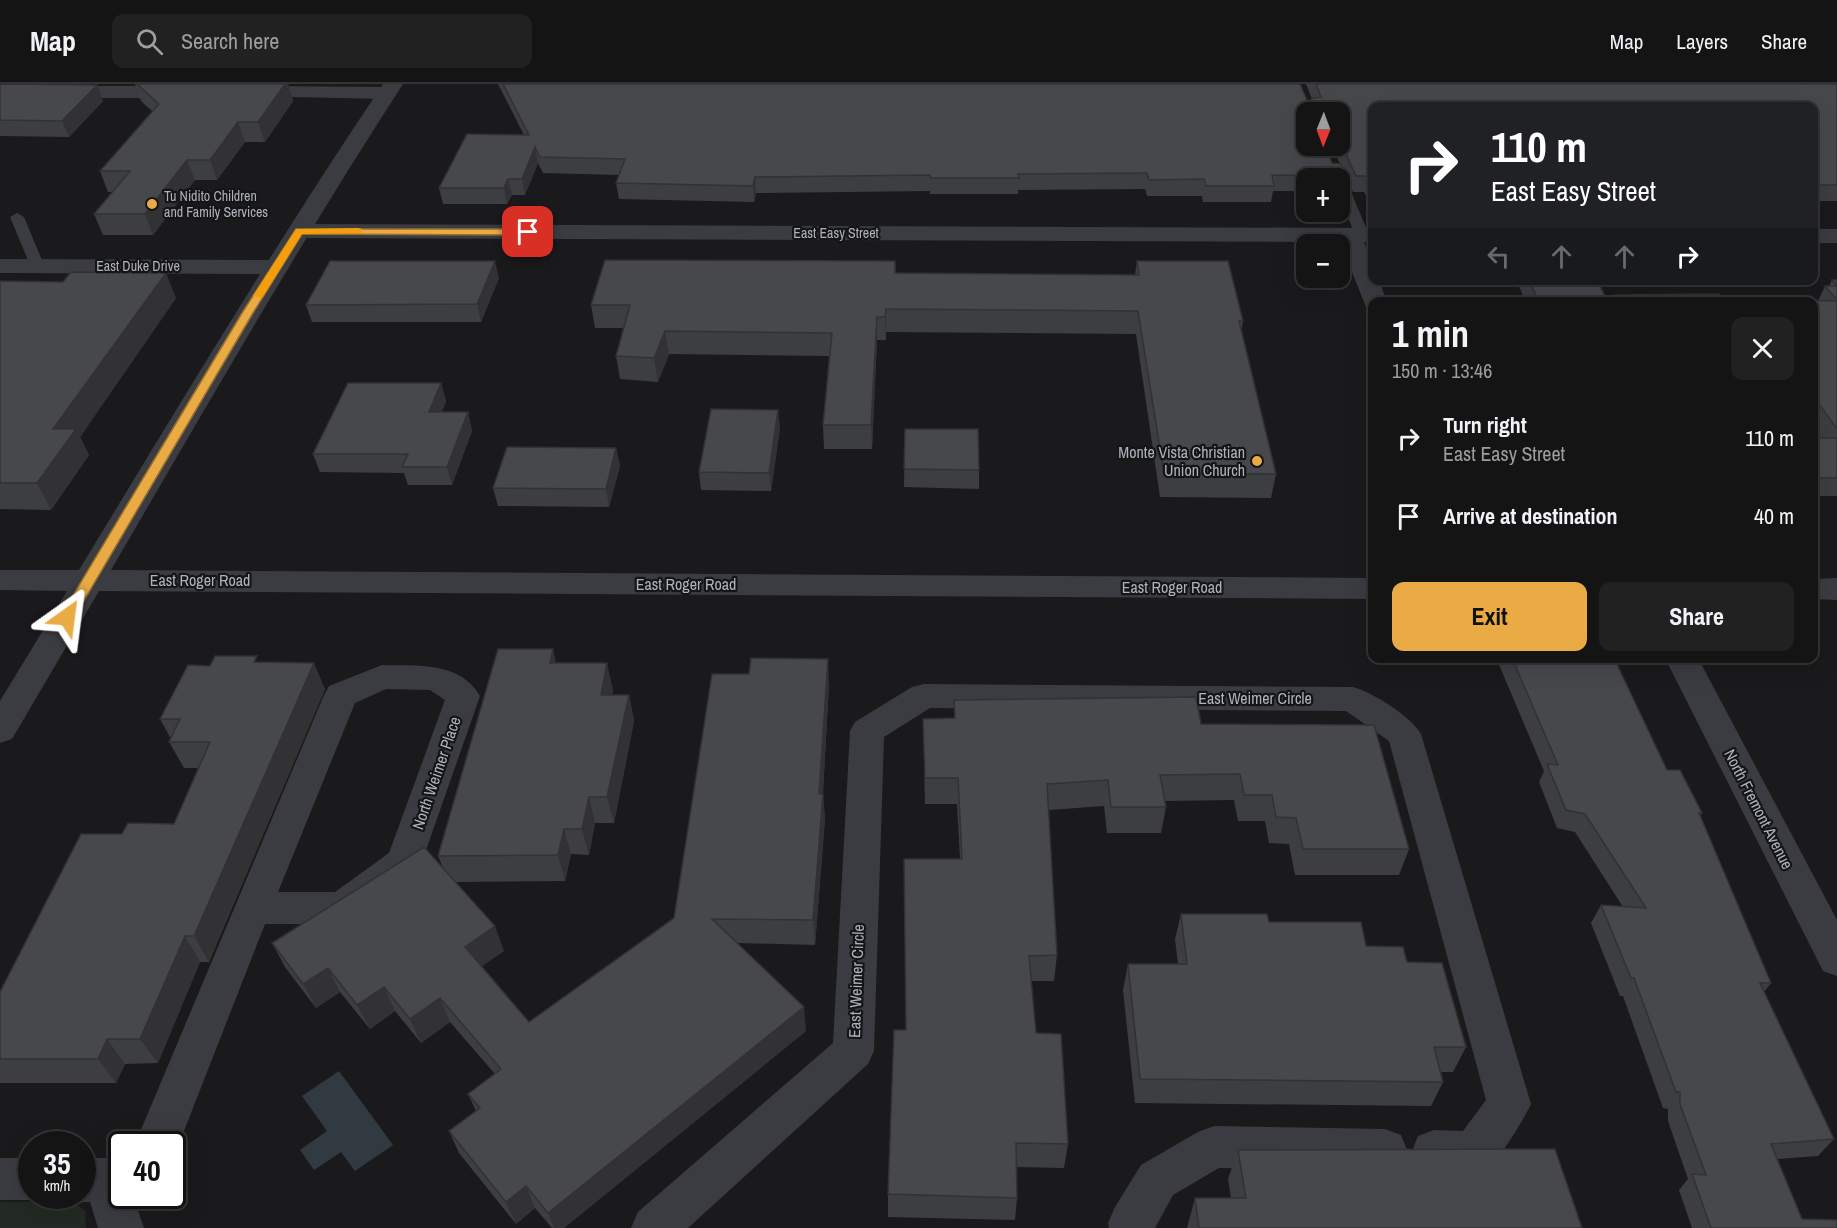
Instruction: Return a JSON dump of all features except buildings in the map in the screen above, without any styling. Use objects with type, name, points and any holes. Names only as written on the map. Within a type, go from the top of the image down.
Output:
[{"type":"street","points":[[224,92],[390,88]]},
{"type":"street","points":[[0,730],[277,267],[390,88]]},
{"type":"street","points":[[0,92],[201,92]]},
{"type":"street","name":"East Easy Street","points":[[299,231],[1361,235]]},
{"type":"street","points":[[1361,235],[1368,268]]},
{"type":"street","points":[[1818,236],[1837,236]]},
{"type":"street","name":"East Duke Drive","points":[[0,266],[277,267]]},
{"type":"street","name":"East Roger Road","points":[[0,580],[1368,589]]},
{"type":"street","points":[[1818,589],[1837,589]]},
{"type":"street","name":"North Fremont Avenue","points":[[1684,663],[1837,959]]},
{"type":"street","name":"North Weimer Place","points":[[162,1131],[252,908],[341,695],[382,677],[437,678],[463,696],[405,862],[342,908],[252,908]]},
{"type":"street","name":"East Weimer Circle","points":[[654,1228],[854,1051],[867,731],[924,696],[1353,699],[1404,734],[1509,1104],[1474,1152],[1214,1147],[1157,1180],[1131,1223],[1132,1228]]},
{"type":"street","points":[[0,1179],[18,1179]]},
{"type":"street","points":[[96,1180],[106,1180],[122,1228]]},
{"type":"street","points":[[122,1228],[131,1209]]},
{"type":"lane","points":[[1350,208],[1361,235]]},
{"type":"lane","points":[[17,217],[37,265]]},
{"type":"shaded area","points":[[339,1071],[393,1145],[355,1171],[341,1152],[314,1170],[300,1150],[327,1131],[302,1096]]},
{"type":"shaded area","points":[[0,1202],[18,1202],[18,1209],[83,1209],[85,1211],[86,1228],[0,1228]]},
{"type":"slow traffic","points":[[258,296],[299,231],[358,231]]},
{"type":"place","name":"Tu Nidito Children and Family Services","points":[[152,204]]},
{"type":"place","name":"Monte Vista Christian Union Church","points":[[1257,461]]},
{"type":"route","points":[[67,617],[299,231],[528,232]]}]
